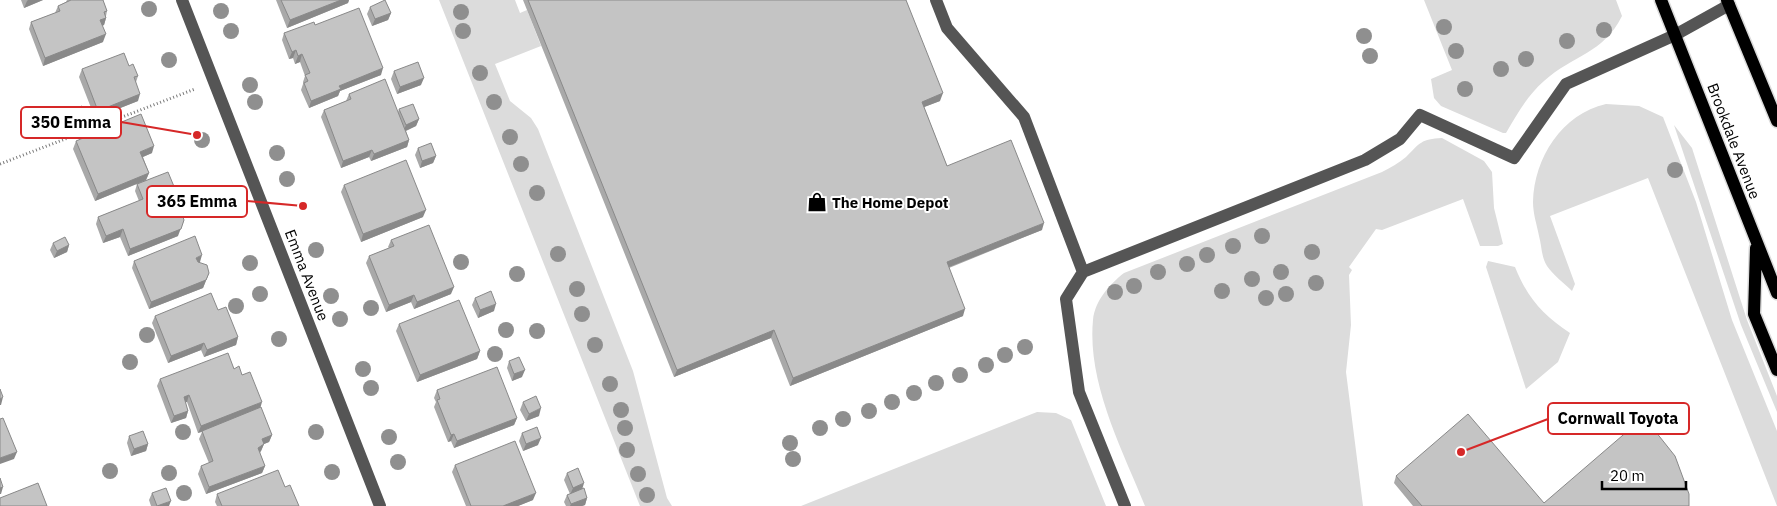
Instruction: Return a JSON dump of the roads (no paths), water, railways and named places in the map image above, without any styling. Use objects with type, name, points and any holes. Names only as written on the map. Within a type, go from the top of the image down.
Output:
[{"type":"main road","name":"Brookdale Avenue","points":[[1661,0],[1777,293]]},
{"type":"main road","points":[[1728,2],[1777,121]]},
{"type":"main road","points":[[1756,243],[1754,314],[1777,370]]},
{"type":"street","name":"Emma Avenue","points":[[182,0],[380,506]]},
{"type":"street","points":[[936,0],[947,28],[1024,117],[1083,272]]},
{"type":"street","points":[[1125,506],[1079,392],[1066,299],[1083,272],[1366,160],[1400,138],[1420,115],[1514,158],[1566,84],[1675,35],[1728,2]]},
{"type":"place","name":"350 Emma","points":[[197,135]]},
{"type":"place","name":"The Home Depot","points":[[817,202]]},
{"type":"place","name":"365 Emma","points":[[303,206]]},
{"type":"place","name":"Cornwall Toyota","points":[[1461,452]]}]
